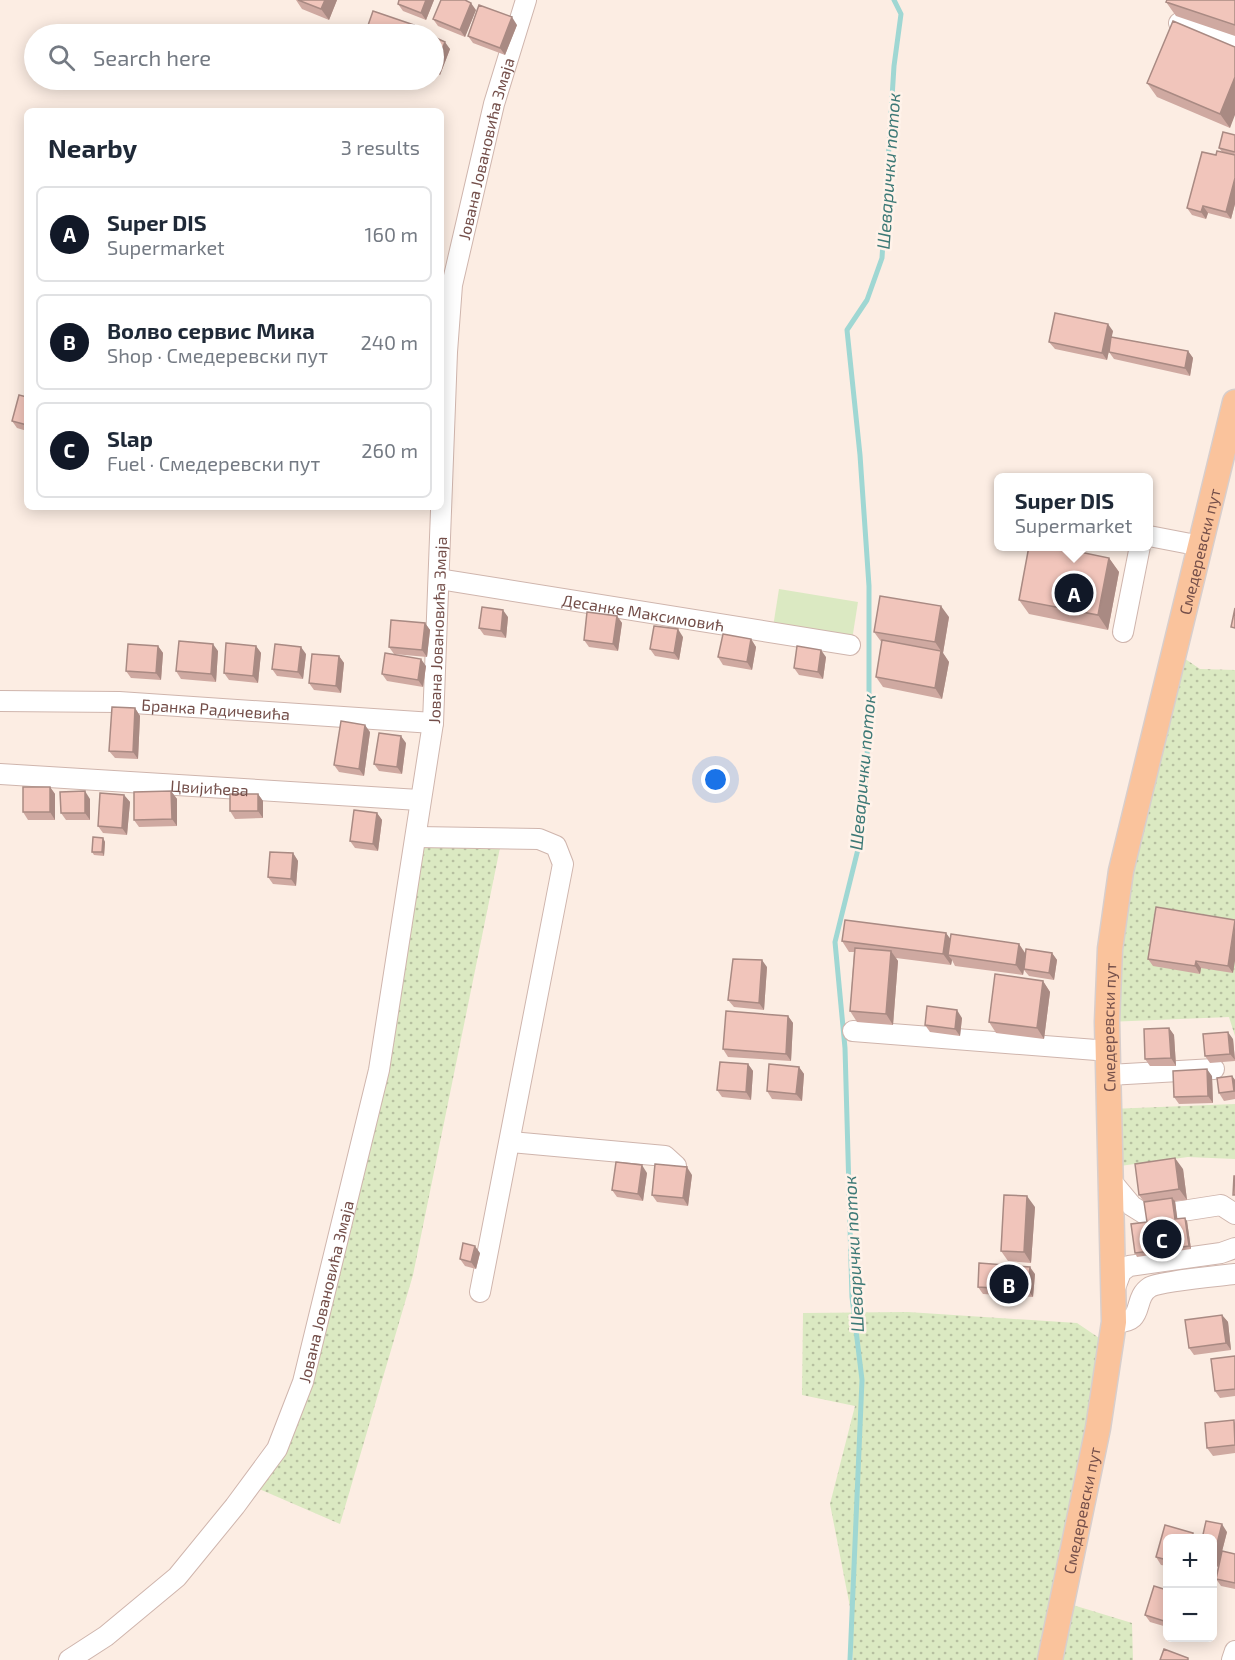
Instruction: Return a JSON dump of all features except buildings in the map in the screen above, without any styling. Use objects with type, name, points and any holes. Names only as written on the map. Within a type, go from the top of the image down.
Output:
[{"type":"main road","name":"Смедеревски пут","points":[[1050,1660],[1098,1428],[1114,1323],[1108,1051],[1110,949],[1121,871],[1235,402]]},
{"type":"street","name":"Јована Јовановића Змаја","points":[[444,352],[450,296],[465,226],[494,104],[526,0]]},
{"type":"street","points":[[1179,23],[1235,42]]},
{"type":"street","name":"Јована Јовановића Змаја","points":[[69,1660],[106,1636],[177,1577],[235,1506],[277,1449],[303,1382],[376,1081],[417,837],[419,800],[433,723],[441,510]]},
{"type":"street","points":[[1153,537],[1201,546]]},
{"type":"street","points":[[1124,632],[1139,551]]},
{"type":"street","name":"Десанке Максимовић","points":[[439,579],[850,645]]},
{"type":"street","name":"Бранка Радичевића","points":[[0,701],[119,702],[433,723]]},
{"type":"street","name":"Цвијићева","points":[[0,774],[419,800]]},
{"type":"street","points":[[417,837],[539,839],[556,846],[561,856],[561,874],[511,1142],[480,1292]]},
{"type":"street","points":[[853,1030],[1108,1051]]},
{"type":"street","points":[[1109,1075],[1214,1069]]},
{"type":"street","points":[[511,1142],[665,1156],[676,1166]]},
{"type":"street","points":[[1112,1182],[1139,1212],[1148,1216]]},
{"type":"street","points":[[1176,1212],[1221,1205],[1235,1214]]},
{"type":"street","points":[[1115,1288],[1121,1272],[1129,1266],[1168,1257],[1221,1253],[1235,1248]]},
{"type":"street","points":[[1114,1323],[1131,1320],[1137,1314],[1143,1294],[1158,1284],[1235,1274]]},
{"type":"street","points":[[1232,1660],[1235,1651]]},
{"type":"green space","points":[[779,589],[858,602],[852,640],[773,627]]},
{"type":"green space","points":[[1175,652],[1200,669],[1235,670],[1235,1036],[1229,1017],[1107,1022],[1108,980]]},
{"type":"green space","points":[[417,837],[502,838],[413,1275],[340,1524],[250,1485],[303,1382]]},
{"type":"green space","points":[[1235,1104],[1235,1159],[1188,1157],[1112,1167],[1110,1109]]},
{"type":"green space","points":[[908,1312],[1077,1323],[1111,1346],[1063,1602],[1132,1623],[1133,1660],[853,1660],[850,1607],[830,1504],[855,1406],[802,1395],[803,1313]]},
{"type":"waterway","name":"Шеварички поток","points":[[850,1660],[862,1380],[852,1297],[845,1048],[835,942],[861,837],[869,727],[869,586],[860,455],[847,330],[867,300],[882,258],[894,66],[901,14],[894,0]]},
{"type":"place","name":"Super DIS","points":[[1074,593]]},
{"type":"place","name":"Slap","points":[[1162,1239]]},
{"type":"place","name":"Волво сервис Мика","points":[[1009,1284]]}]
